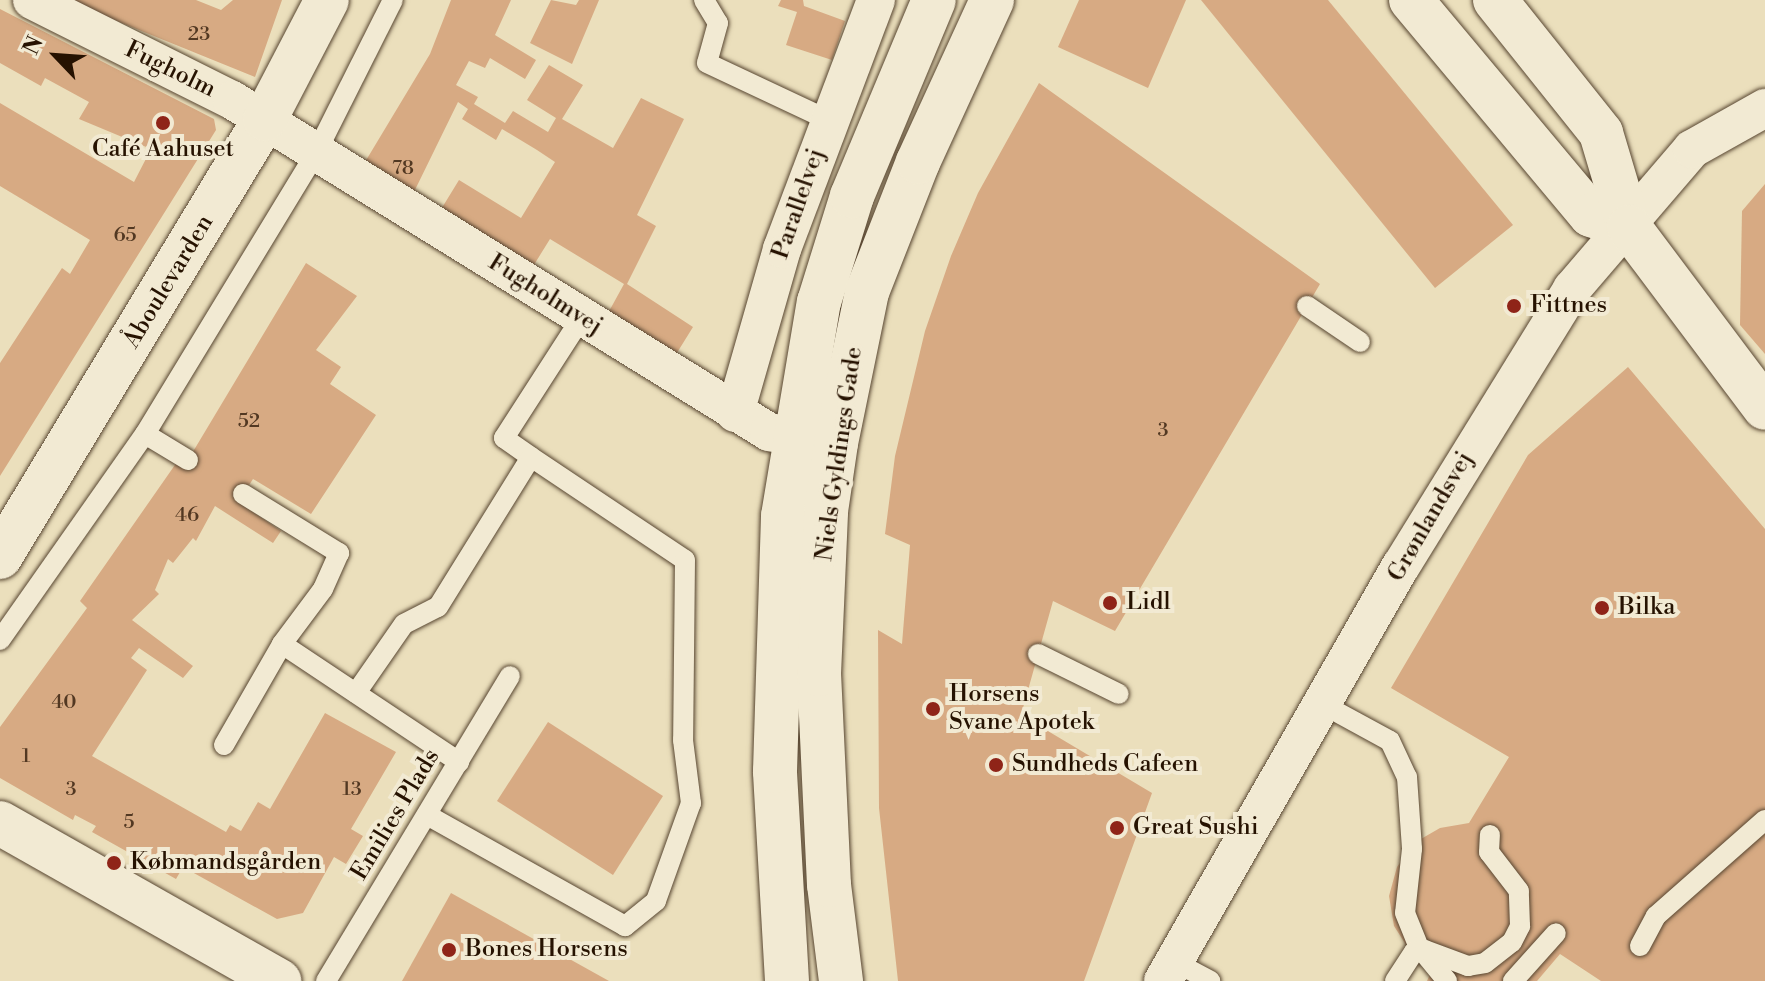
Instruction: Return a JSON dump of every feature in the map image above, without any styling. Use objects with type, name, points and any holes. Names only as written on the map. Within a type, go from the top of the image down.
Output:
[{"type":"street","name":"Fugholm","points":[[32,0],[265,119]]},
{"type":"street","name":"Åboulevarden","points":[[0,557],[265,119],[327,0]]},
{"type":"street","name":"Parallelvej","points":[[735,413],[782,249],[828,120],[876,0]]},
{"type":"street","name":"Niels Gyldings Gade","points":[[841,981],[829,885],[819,674],[826,511],[816,441],[819,302],[852,196],[934,0]]},
{"type":"street","name":"Niels Gyldings Gade","points":[[788,979],[775,771],[778,599],[816,441],[867,292],[918,162],[992,0]]},
{"type":"street","points":[[1411,0],[1591,215],[1629,227]]},
{"type":"street","points":[[1495,0],[1601,133],[1629,227],[1765,408]]},
{"type":"street","name":"Grønlandsvej","points":[[1169,971],[1495,407],[1572,289],[1629,227],[1692,149],[1765,108]]},
{"type":"street","name":"Fugholmvej","points":[[265,119],[735,413],[769,432],[816,441]]},
{"type":"street","points":[[0,823],[279,981]]},
{"type":"lane","points":[[0,640],[145,434],[316,153],[393,0]]},
{"type":"lane","points":[[704,0],[718,23],[707,63],[828,120]]},
{"type":"lane","points":[[1307,306],[1360,342]]},
{"type":"lane","points":[[427,815],[625,926],[656,901],[691,803],[683,740],[685,560],[504,438],[582,317]]},
{"type":"lane","points":[[145,434],[188,460]]},
{"type":"lane","points":[[356,693],[404,624],[438,607],[531,457]]},
{"type":"lane","points":[[224,745],[282,644],[323,589],[339,553],[243,494]]},
{"type":"lane","points":[[282,644],[459,762]]},
{"type":"lane","points":[[1038,654],[1119,694]]},
{"type":"lane","name":"Emilies Plads","points":[[326,981],[510,676]]},
{"type":"lane","points":[[1324,705],[1390,741],[1407,777],[1412,849],[1405,913],[1419,947],[1447,981]]},
{"type":"lane","points":[[1640,946],[1656,916],[1765,820]]},
{"type":"lane","points":[[1395,981],[1414,952],[1425,950],[1468,966],[1485,963],[1512,942],[1520,926],[1519,891],[1489,852],[1490,835]]},
{"type":"lane","points":[[1513,981],[1556,933]]},
{"type":"lane","points":[[1169,971],[1210,981]]},
{"type":"building","points":[[65,0],[196,0],[221,10],[233,0],[282,0],[255,77]]},
{"type":"building","points":[[451,0],[511,0],[495,35],[536,60],[525,79],[490,58],[485,68],[469,61],[456,85],[478,97],[474,104],[505,123],[513,111],[548,132],[556,118],[527,100],[549,65],[583,85],[562,119],[613,148],[641,98],[684,119],[637,215],[656,226],[627,284],[693,327],[675,356],[607,315],[624,284],[550,239],[532,268],[440,211],[459,180],[521,218],[555,162],[502,129],[496,140],[462,119],[468,109],[458,102],[412,196],[362,167],[430,54]]},
{"type":"building","points":[[551,0],[576,5],[579,0],[599,0],[572,64],[530,43]]},
{"type":"building","points":[[781,0],[803,0],[804,6],[845,21],[832,60],[786,45],[797,12],[778,6]]},
{"type":"building","points":[[1079,0],[1186,0],[1148,88],[1058,47]]},
{"type":"building","points":[[1201,0],[1328,0],[1513,225],[1435,288]]},
{"type":"building","points":[[0,9],[214,119],[216,130],[0,476],[0,363],[62,268],[70,274],[90,240],[0,186],[0,103],[134,182],[151,149],[79,119],[89,102],[45,78],[41,86],[0,63]]},
{"type":"building","points":[[1039,83],[1320,284],[1115,631],[1053,601],[1021,715],[1152,793],[1084,981],[898,981],[879,808],[878,630],[902,644],[910,545],[885,534],[895,456],[925,331],[951,256],[978,193]]},
{"type":"building","points":[[1765,184],[1765,354],[1740,325],[1742,211]]},
{"type":"building","points":[[306,263],[357,296],[316,350],[341,367],[330,384],[376,415],[311,514],[253,479],[238,502],[281,531],[273,543],[215,506],[196,541],[193,538],[173,563],[168,559],[155,590],[159,594],[132,620],[193,666],[183,678],[139,648],[131,658],[147,670],[92,756],[226,832],[230,825],[241,831],[258,802],[270,809],[325,713],[396,752],[351,829],[363,836],[346,864],[334,857],[303,913],[277,919],[183,867],[176,879],[92,832],[96,826],[75,815],[73,820],[0,778],[0,727],[87,608],[80,601],[177,462],[188,460]]},
{"type":"building","name":"Bilka","points":[[1628,367],[1765,529],[1765,981],[1601,981],[1560,954],[1537,981],[1427,981],[1433,968],[1410,951],[1394,926],[1389,896],[1397,867],[1414,843],[1440,828],[1469,823],[1509,757],[1391,688],[1528,455]]},
{"type":"building","points":[[548,722],[663,796],[613,875],[497,801]]},
{"type":"building","points":[[451,893],[609,981],[402,981]]},
{"type":"place","name":"Café Aahuset","points":[[163,123]]},
{"type":"place","name":"Fittnes","points":[[1514,306]]},
{"type":"place","name":"Lidl","points":[[1110,603]]},
{"type":"place","name":"Bilka","points":[[1602,608]]},
{"type":"place","name":"Horsens Svane Apotek","points":[[933,709]]},
{"type":"place","name":"Sundheds Cafeen","points":[[996,765]]},
{"type":"place","name":"Great Sushi","points":[[1117,828]]},
{"type":"place","name":"Købmandsgården","points":[[114,863]]},
{"type":"place","name":"Bones Horsens","points":[[449,950]]}]
